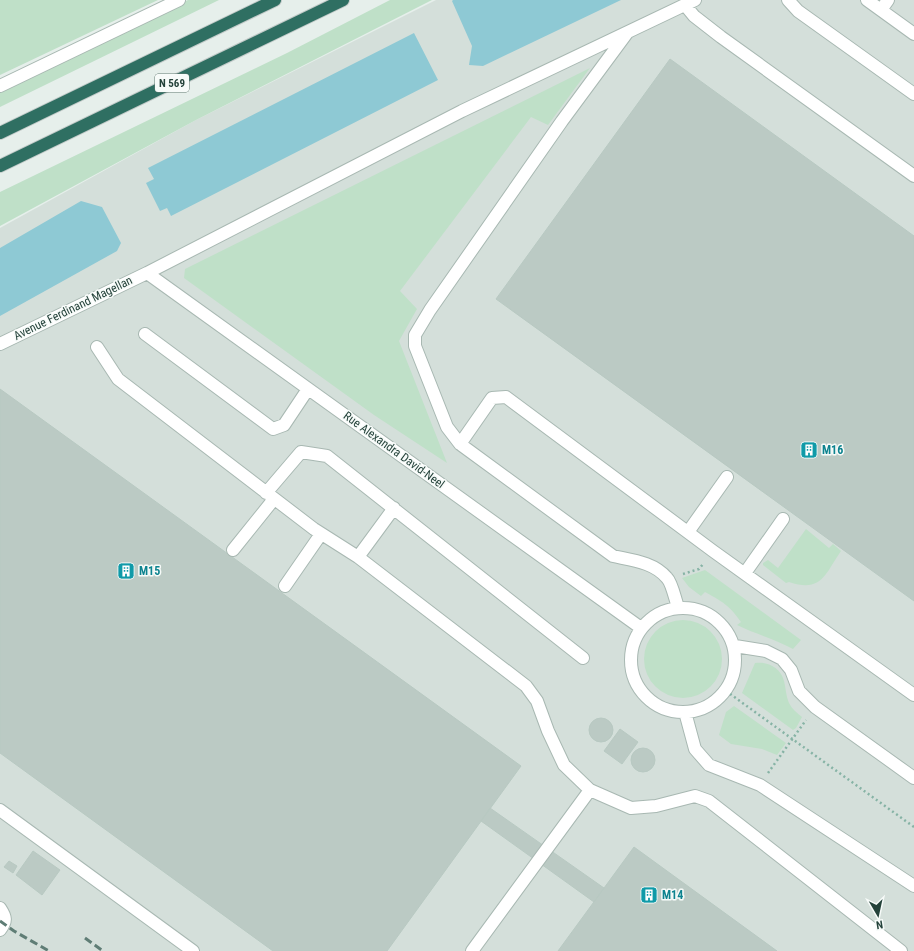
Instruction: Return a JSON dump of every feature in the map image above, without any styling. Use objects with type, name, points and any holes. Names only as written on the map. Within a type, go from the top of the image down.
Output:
[{"type":"highway","name":"N 569","points":[[0,133],[275,0]]},
{"type":"highway","name":"N 569","points":[[0,166],[343,0]]},
{"type":"street","points":[[0,86],[178,0]]},
{"type":"street","points":[[788,0],[798,11],[914,94]]},
{"type":"street","points":[[867,0],[884,5],[914,34]]},
{"type":"street","points":[[690,2],[694,16],[721,38],[914,176]]},
{"type":"street","name":"Avenue Ferdinand Magellan","points":[[0,344],[147,273],[455,114],[690,2]]},
{"type":"street","points":[[628,32],[562,121],[430,310],[415,336],[415,346],[447,427],[460,444],[613,556],[639,562],[655,568],[668,578],[678,607]]},
{"type":"street","name":"Rue Alexandra David-Neel","points":[[147,273],[641,628]]},
{"type":"street","points":[[145,334],[273,429],[284,425],[308,389]]},
{"type":"street","points":[[96,347],[118,380],[321,534],[358,557],[526,686],[537,701],[548,731],[564,765],[590,790],[631,808],[656,806],[695,796],[709,801],[901,951]]},
{"type":"street","points":[[460,444],[492,398],[506,397],[713,551],[914,695]]},
{"type":"street","points":[[233,550],[301,452],[327,456],[583,658]]},
{"type":"street","points":[[688,532],[728,478]]},
{"type":"street","points":[[358,557],[394,508]]},
{"type":"street","points":[[745,573],[783,519]]},
{"type":"street","points":[[285,586],[321,534]]},
{"type":"street","points":[[678,607],[705,611],[724,625],[735,646],[735,670],[726,691],[708,706],[685,712],[662,708],[643,694],[633,676],[631,650],[641,628],[659,613],[678,607]]},
{"type":"street","points":[[735,646],[766,651],[782,659],[791,670],[799,691],[815,707],[914,778]]},
{"type":"street","points":[[685,712],[695,749],[709,765],[760,784],[914,886]]},
{"type":"street","points":[[472,951],[590,790]]},
{"type":"street","points":[[0,810],[192,951]]},
{"type":"street","points":[[0,908],[5,916],[5,924],[0,930]]},
{"type":"path","points":[[668,578],[699,569],[713,551]]},
{"type":"path","points":[[726,691],[914,827]]},
{"type":"path","points":[[760,784],[815,707]]},
{"type":"shaded area","points":[[436,0],[914,0],[914,951],[0,951],[0,228],[196,120]]},
{"type":"green space","points":[[0,0],[158,0],[0,75]]},
{"type":"green space","points":[[188,0],[219,0],[0,107],[0,92]]},
{"type":"green space","points":[[390,0],[432,0],[196,120],[0,226],[0,192],[287,53]]},
{"type":"green space","points":[[590,68],[548,125],[531,117],[400,291],[417,309],[399,341],[447,463],[374,415],[184,278],[185,269]]},
{"type":"green space","points":[[806,529],[829,548],[833,544],[841,551],[826,574],[816,583],[800,585],[789,582],[786,583],[763,565],[763,563],[768,560],[778,568]]},
{"type":"green space","points":[[705,570],[801,640],[793,649],[737,625],[741,622],[725,604],[705,592],[701,596],[689,587],[682,578]]},
{"type":"green space","points":[[675,620],[691,620],[705,626],[716,637],[722,651],[722,667],[716,681],[705,692],[691,698],[675,698],[661,692],[650,681],[644,667],[644,651],[650,637],[661,626]]},
{"type":"green space","points":[[755,663],[769,664],[780,672],[784,681],[789,703],[802,717],[796,728],[793,730],[742,693]]},
{"type":"green space","points":[[734,706],[786,743],[777,755],[762,749],[731,744],[719,735],[726,712]]},
{"type":"water","points":[[621,0],[483,66],[469,65],[472,46],[452,1]]},
{"type":"water","points":[[414,33],[438,80],[171,216],[167,208],[160,211],[146,183],[154,179],[148,168]]},
{"type":"water","points":[[81,201],[102,207],[121,243],[117,251],[0,316],[0,248]]},
{"type":"building","name":"M16","points":[[670,59],[914,236],[914,601],[496,299]]},
{"type":"building","name":"M15","points":[[0,389],[521,766],[387,951],[273,951],[0,753]]},
{"type":"building","points":[[601,718],[609,722],[613,730],[609,738],[601,742],[593,738],[589,730],[593,722]]},
{"type":"building","points":[[620,729],[638,742],[622,764],[604,751]]},
{"type":"building","points":[[643,748],[651,752],[655,760],[651,768],[643,772],[635,768],[631,760],[635,752]]},
{"type":"building","points":[[490,808],[604,888],[594,902],[481,821]]},
{"type":"building","name":"M14","points":[[634,847],[777,951],[558,951]]},
{"type":"building","points":[[33,851],[60,870],[42,895],[16,875]]},
{"type":"building","points":[[9,861],[17,866],[13,873],[4,867]]},
{"type":"railway","points":[[0,921],[14,931],[49,951]]},
{"type":"railway","points":[[85,938],[103,951]]},
{"type":"place","name":"M16","points":[[809,450]]},
{"type":"place","name":"M15","points":[[126,571]]},
{"type":"place","name":"M14","points":[[649,895]]}]
